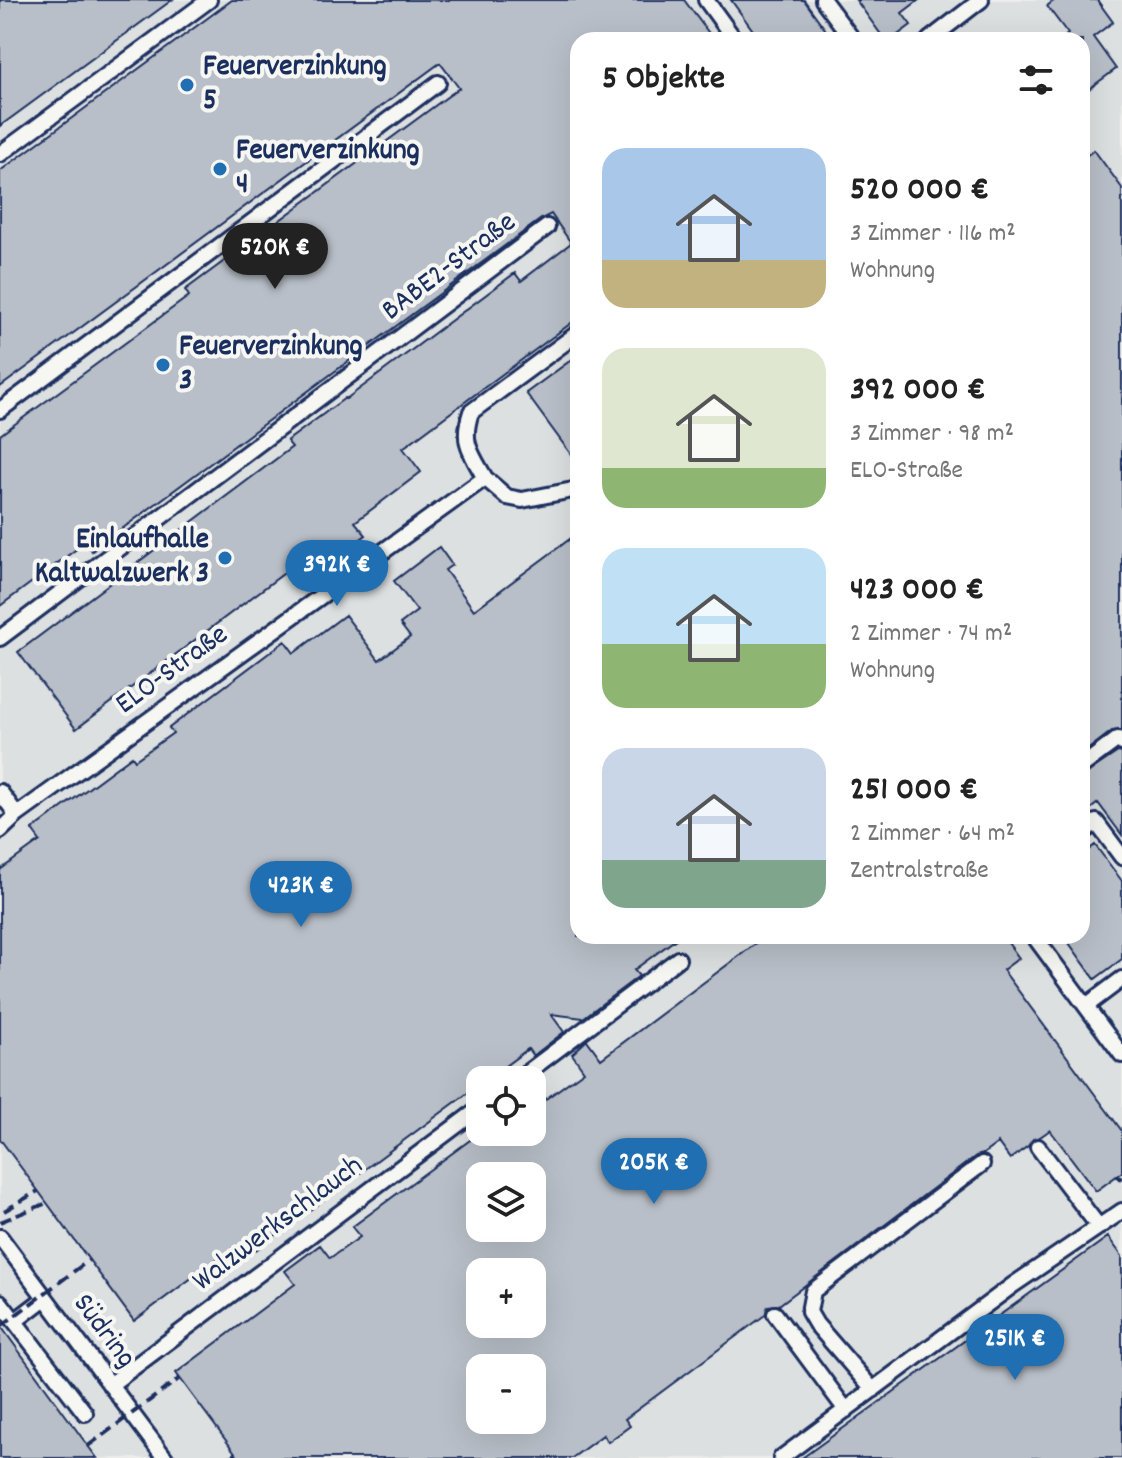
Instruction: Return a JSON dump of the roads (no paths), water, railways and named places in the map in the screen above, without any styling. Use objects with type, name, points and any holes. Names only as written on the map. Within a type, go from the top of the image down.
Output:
[{"type":"street","points":[[0,154],[209,0]]},
{"type":"street","points":[[706,0],[729,32]]},
{"type":"street","points":[[823,0],[847,32]]},
{"type":"street","points":[[939,32],[981,0]]},
{"type":"street","points":[[0,410],[438,83]]},
{"type":"street","name":"BABE2-Straße","points":[[0,638],[547,227]]},
{"type":"street","points":[[570,339],[471,412],[464,431],[485,478],[507,497],[522,500],[570,491]]},
{"type":"street","name":"ELO-Straße","points":[[0,831],[17,815],[485,478]]},
{"type":"street","points":[[1090,760],[1118,739],[1122,743]]},
{"type":"street","points":[[0,792],[17,815]]},
{"type":"street","points":[[1090,827],[1096,822],[1122,857]]},
{"type":"street","points":[[1040,944],[1122,1055]]},
{"type":"street","points":[[536,1066],[678,959]]},
{"type":"street","points":[[1086,1006],[1122,979]]},
{"type":"street","name":"Walzwerkschlauch","points":[[110,1385],[466,1118]]},
{"type":"street","points":[[1038,1147],[1099,1227]]},
{"type":"street","points":[[873,1390],[816,1324],[809,1312],[813,1291],[982,1164]]},
{"type":"street","points":[[781,1458],[1013,1285],[1122,1211]]},
{"type":"street","name":"Südring","points":[[0,1237],[165,1458]]},
{"type":"street","points":[[15,1321],[45,1298]]},
{"type":"street","points":[[0,1302],[85,1413]]},
{"type":"street","points":[[775,1314],[846,1410]]},
{"type":"railway","points":[[1117,1176],[1122,1179]]},
{"type":"railway","points":[[4,1211],[38,1191]]},
{"type":"railway","points":[[0,1222],[47,1203]]},
{"type":"railway","points":[[1,1326],[89,1260]]},
{"type":"railway","points":[[88,1446],[180,1378]]},
{"type":"railway","points":[[230,1458],[236,1454]]},
{"type":"place","name":"Feuerverzinkung 5","points":[[187,85]]},
{"type":"place","name":"Feuerverzinkung 4","points":[[220,169]]},
{"type":"place","name":"Feuerverzinkung 3","points":[[163,365]]},
{"type":"place","name":"Einlaufhalle Kaltwalzwerk 3","points":[[225,558]]}]
